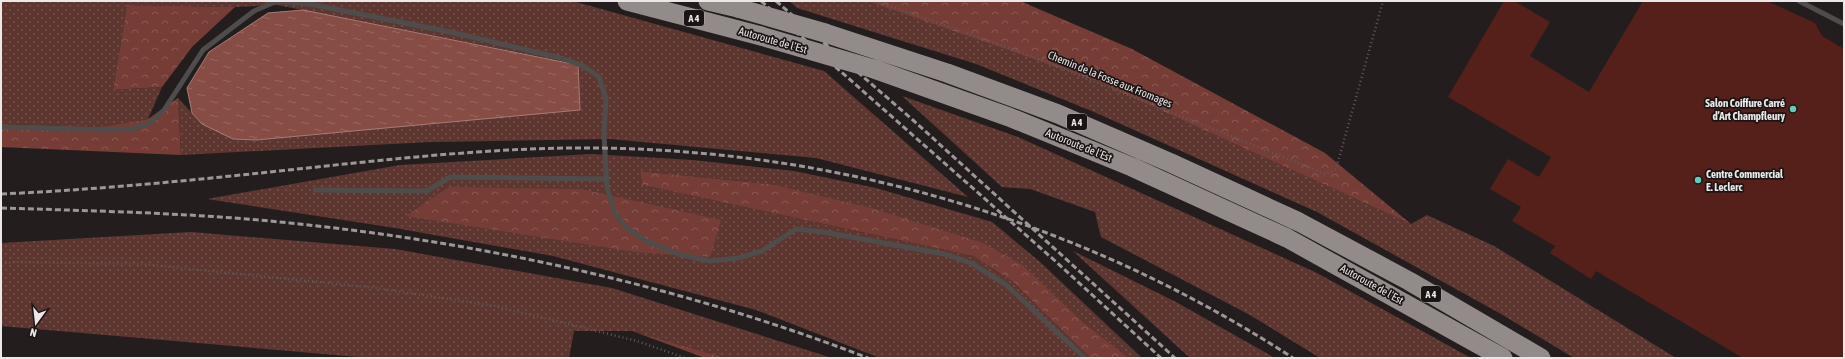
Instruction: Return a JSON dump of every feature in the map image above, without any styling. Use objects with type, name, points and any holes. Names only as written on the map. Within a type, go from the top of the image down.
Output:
[{"type":"highway","name":"Autoroute de l’Est","points":[[627,1],[761,36],[874,69],[1009,116],[1132,167],[1287,238],[1503,358]]},
{"type":"highway","name":"Autoroute de l’Est","points":[[708,1],[825,33],[947,73],[1058,114],[1171,163],[1299,222],[1409,281],[1540,358]]},
{"type":"lane","points":[[1,127],[110,130],[133,129],[150,122],[164,110],[203,50],[248,15],[277,1],[310,4],[455,33],[561,58],[583,66],[599,77],[606,99],[604,135],[606,179],[615,213],[626,228],[652,243],[678,254],[709,261],[739,258],[762,251],[796,229],[823,232],[944,254],[971,263],[1005,284],[1085,358]]},
{"type":"lane","points":[[1799,1],[1844,24]]},
{"type":"lane","points":[[315,190],[427,191],[450,177],[606,179]]},
{"type":"path","name":"Chemin de la Fosse aux Fromages","points":[[876,1],[1015,50],[1326,174],[1336,169],[1383,1]]},
{"type":"path","points":[[1,264],[13,262],[142,264],[376,288],[495,306],[637,341],[685,358]]},
{"type":"shaded area","points":[[1,1],[576,2],[824,71],[968,197],[816,158],[610,139],[430,142],[181,155],[178,98],[202,124],[577,64],[277,5],[235,7],[127,5],[113,90],[162,87],[148,119],[100,127],[1,124]]},
{"type":"shaded area","points":[[789,1],[866,1],[1096,81],[1411,224],[1427,215],[1494,246],[1676,358],[1574,358],[1501,314],[1317,212],[1094,112],[976,64],[797,8]]},
{"type":"shaded area","points":[[902,96],[1018,137],[1317,273],[1471,358],[1320,358],[1250,315],[1101,237],[1095,212],[1030,189],[1002,187]]},
{"type":"shaded area","points":[[591,154],[693,160],[794,171],[876,188],[992,222],[1039,261],[1142,358],[1129,358],[1083,322],[1024,266],[770,184],[640,171],[642,185],[973,256],[1012,281],[1090,358],[880,358],[756,310],[553,256],[395,228],[207,199],[400,165]]},
{"type":"shaded area","points":[[191,232],[395,249],[612,288],[832,358],[726,358],[632,331],[574,331],[569,358],[370,358],[1,326],[1,243]]},
{"type":"shaded area","points":[[1073,251],[1176,302],[1275,358],[1190,358]]},
{"type":"green space","points":[[866,1],[1020,1],[1132,49],[1325,153],[1411,224],[1096,81]]},
{"type":"green space","points":[[127,5],[235,7],[192,47],[162,87],[113,90]]},
{"type":"green space","points":[[178,98],[181,155],[1,147],[1,124],[100,127],[148,119]]},
{"type":"green space","points":[[640,171],[770,184],[871,208],[983,243],[1024,266],[1083,322],[1129,358],[1090,358],[1012,281],[973,256],[642,185]]},
{"type":"green space","points":[[449,187],[581,189],[721,220],[710,257],[636,252],[406,216]]},
{"type":"green space","points":[[632,331],[726,358],[705,358]]},
{"type":"water","points":[[303,10],[578,65],[580,110],[256,140],[233,139],[202,124],[192,113],[187,88],[209,52],[268,13]]},
{"type":"building","name":"Centre Commercial E. Leclerc","points":[[1504,1],[1514,1],[1550,22],[1530,56],[1589,92],[1643,1],[1767,1],[1815,23],[1822,36],[1844,49],[1844,358],[1743,358],[1596,271],[1591,279],[1550,253],[1555,246],[1512,221],[1521,207],[1490,189],[1508,159],[1539,177],[1551,157],[1448,97]]},
{"type":"railway","points":[[761,1],[1053,259],[1161,358]]},
{"type":"railway","points":[[776,1],[914,121],[1175,358]]},
{"type":"railway","points":[[1,194],[127,186],[423,156],[510,150],[569,148],[665,150],[760,160],[854,176],[946,199],[1037,229],[1125,266],[1211,309],[1293,358]]},
{"type":"railway","points":[[1,208],[218,217],[290,223],[437,243],[584,271],[656,289],[728,310],[868,358]]},
{"type":"place","name":"Salon Coiffure Carré d’Art Champfleury","points":[[1793,109]]},
{"type":"place","name":"Centre Commercial E. Leclerc","points":[[1698,180]]}]
